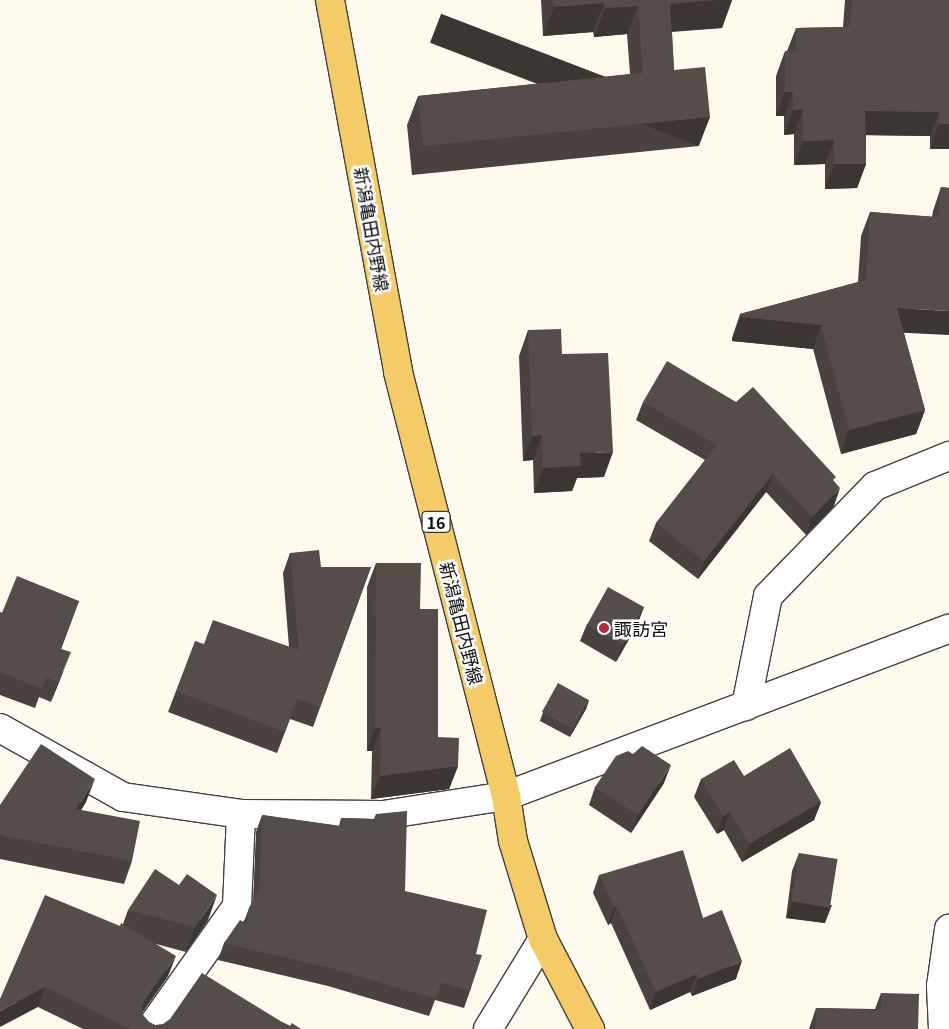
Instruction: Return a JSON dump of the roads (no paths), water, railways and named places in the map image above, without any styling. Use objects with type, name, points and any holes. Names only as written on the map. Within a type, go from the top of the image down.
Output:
[{"type":"main road","name":"新潟亀田内野線","points":[[330,0],[398,372],[506,796],[512,841],[543,939],[590,1029]]},
{"type":"street","points":[[746,706],[768,596],[875,486],[949,456]]},
{"type":"street","points":[[0,728],[123,797],[241,814],[383,815],[506,796],[949,629]]},
{"type":"street","points":[[150,1029],[237,906],[241,814]]},
{"type":"street","points":[[943,1029],[941,986],[949,929]]},
{"type":"street","points":[[488,1029],[543,939]]},
{"type":"place","name":"諏訪宮","points":[[604,628]]}]
